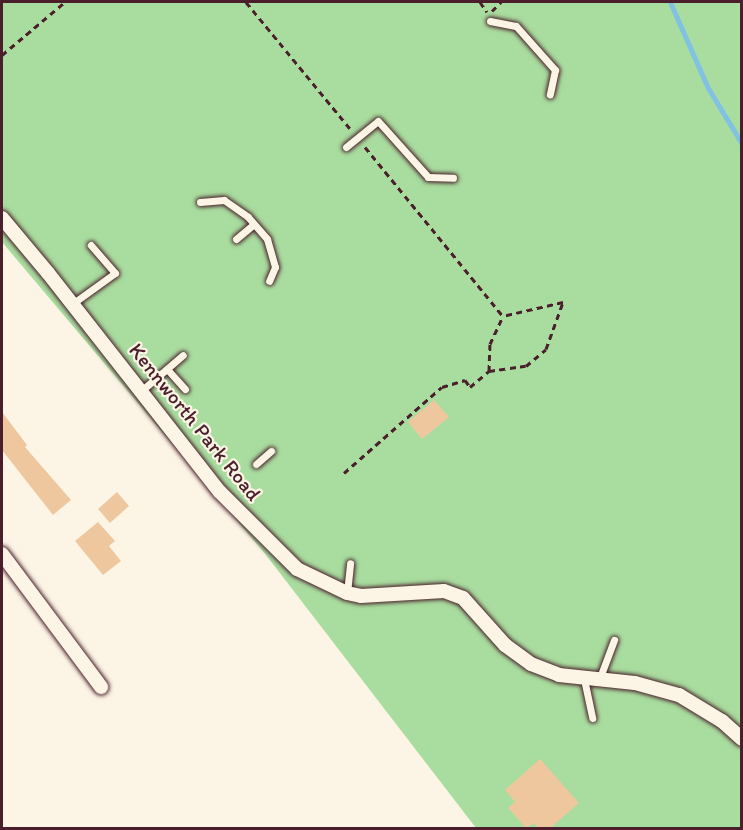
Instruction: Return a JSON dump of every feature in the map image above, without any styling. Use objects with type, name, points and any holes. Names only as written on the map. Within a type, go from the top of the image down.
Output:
[{"type":"street","name":"Kennworth Park Road","points":[[2,218],[220,492],[280,555],[297,569],[347,593],[377,596],[444,591],[463,598],[517,655],[545,670],[584,679],[635,683],[679,695],[722,721],[741,739]]},
{"type":"street","points":[[2,554],[101,687]]},
{"type":"lane","points":[[490,21],[516,26],[555,70],[550,94]]},
{"type":"lane","points":[[346,147],[378,121],[428,177],[453,178]]},
{"type":"lane","points":[[200,202],[224,200],[254,224],[267,239],[275,267],[269,280]]},
{"type":"lane","points":[[236,239],[254,224]]},
{"type":"lane","points":[[72,304],[115,273],[91,245]]},
{"type":"lane","points":[[141,391],[183,355]]},
{"type":"lane","points":[[167,369],[185,389]]},
{"type":"lane","points":[[256,464],[271,451]]},
{"type":"lane","points":[[347,593],[350,563]]},
{"type":"lane","points":[[598,680],[615,640]]},
{"type":"lane","points":[[584,679],[592,718]]},
{"type":"path","points":[[2,55],[65,2]]},
{"type":"path","points":[[246,2],[503,316]]},
{"type":"path","points":[[480,2],[489,14],[501,2]]},
{"type":"path","points":[[344,473],[442,387],[465,380],[470,387],[489,371],[526,366],[546,349],[563,302],[503,316]]},
{"type":"path","points":[[489,371],[490,344],[503,316]]},
{"type":"green space","points":[[2,2],[741,2],[741,828],[476,828],[266,555],[2,242]]},
{"type":"building","points":[[434,400],[449,417],[422,439],[408,422]]},
{"type":"building","points":[[2,412],[27,445],[25,447],[71,500],[53,515],[2,450]]},
{"type":"building","points":[[117,492],[129,506],[110,523],[98,509]]},
{"type":"building","points":[[98,522],[115,541],[109,546],[121,561],[103,575],[75,541]]},
{"type":"building","points":[[540,759],[579,803],[550,828],[538,828],[534,823],[526,828],[508,808],[515,802],[505,790]]},
{"type":"waterway","points":[[670,2],[708,88],[742,144]]}]
